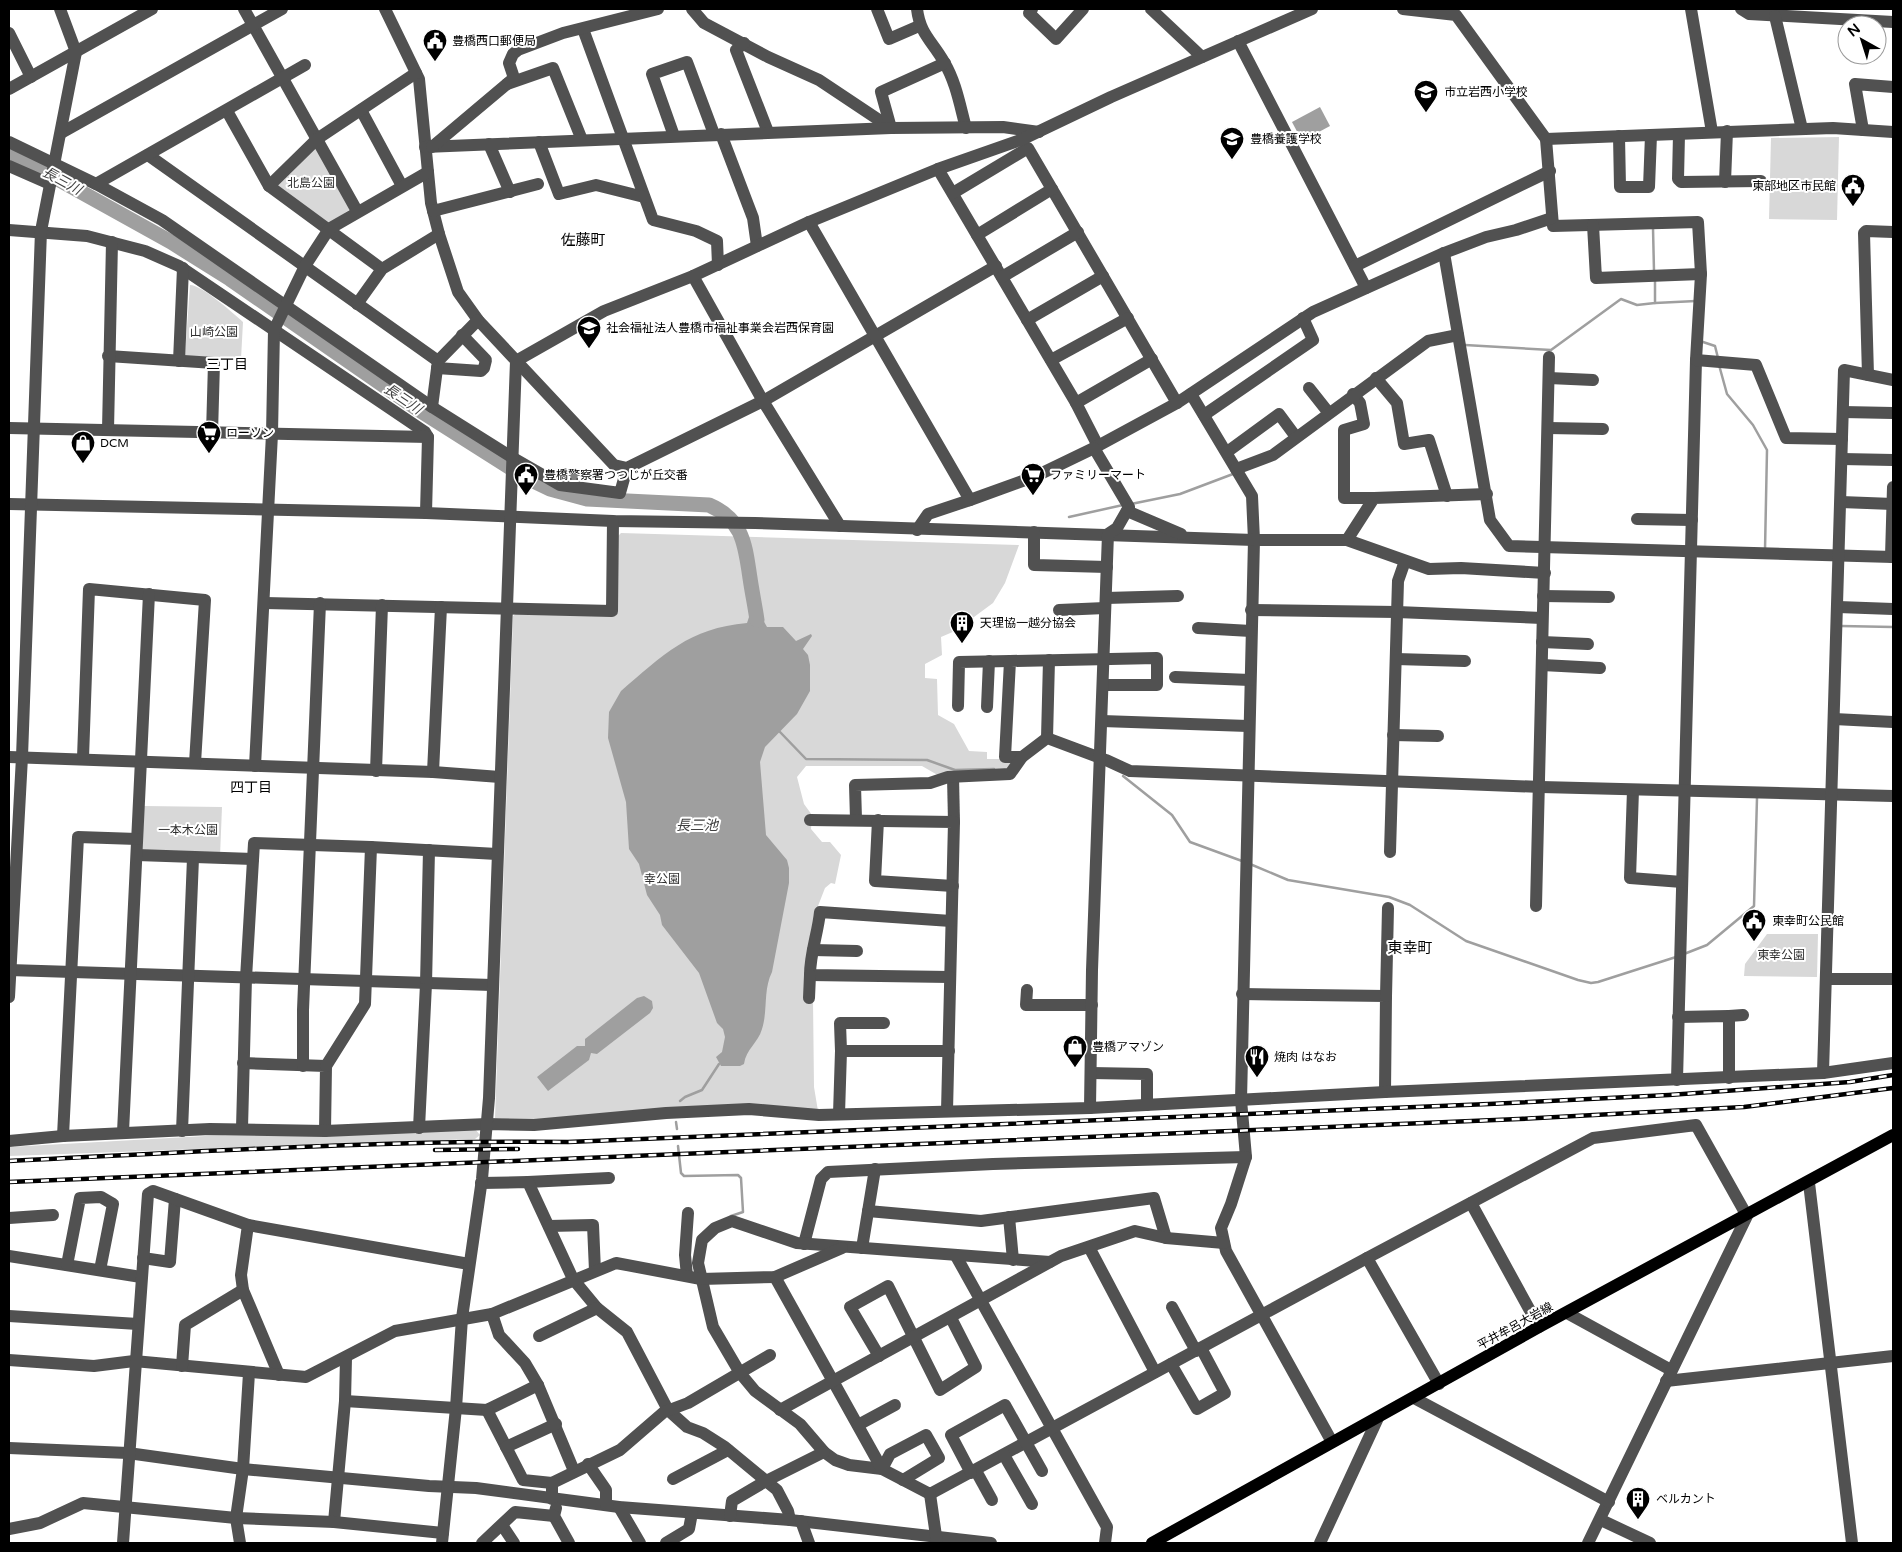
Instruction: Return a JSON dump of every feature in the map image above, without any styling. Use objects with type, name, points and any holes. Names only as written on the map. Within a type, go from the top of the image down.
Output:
[{"type":"main road","name":"平井牟呂大岩線","points":[[1152,1543],[1539,1327],[1893,1136]]},
{"type":"street","points":[[9,997],[22,757],[32,429],[41,231],[76,52],[60,9]]},
{"type":"street","points":[[9,89],[76,52],[134,13],[152,9]]},
{"type":"street","points":[[244,9],[358,211]]},
{"type":"street","points":[[61,133],[282,9]]},
{"type":"street","points":[[385,9],[419,79],[429,147],[428,172],[433,211],[438,234],[458,292],[478,320],[614,465],[627,468],[763,401],[876,337],[999,271],[1078,232]]},
{"type":"street","points":[[429,147],[514,78],[509,62],[518,50],[563,33],[583,29],[623,12],[658,9]]},
{"type":"street","points":[[692,9],[704,23],[768,57],[819,80],[891,128]]},
{"type":"street","points":[[877,9],[889,39],[919,26]]},
{"type":"street","points":[[917,9],[919,26],[945,63],[954,84],[966,128]]},
{"type":"street","points":[[1032,9],[1029,13],[1056,39],[1083,9]]},
{"type":"street","points":[[1151,9],[1202,57]]},
{"type":"street","points":[[516,360],[604,312],[693,276],[809,222],[938,169],[1039,132],[1312,9]]},
{"type":"street","points":[[1403,9],[1457,12],[1546,139],[1553,226],[1698,222],[1700,274],[1696,360],[1677,1080]]},
{"type":"street","points":[[1692,9],[1712,132]]},
{"type":"street","points":[[1741,9],[1749,14],[1775,16],[1801,13],[1893,22]]},
{"type":"street","points":[[1775,16],[1802,129]]},
{"type":"street","points":[[583,29],[653,220],[696,231],[718,241],[718,265]]},
{"type":"street","points":[[9,33],[31,77]]},
{"type":"street","points":[[1238,41],[1366,288]]},
{"type":"street","points":[[744,43],[736,50],[768,132]]},
{"type":"street","points":[[674,136],[652,74],[687,62],[752,218],[757,246]]},
{"type":"street","points":[[891,128],[881,92],[945,63]]},
{"type":"street","points":[[96,184],[305,65]]},
{"type":"street","points":[[507,84],[553,68],[582,140]]},
{"type":"street","points":[[269,186],[317,138],[416,73]]},
{"type":"street","points":[[1863,130],[1854,84],[1893,87]]},
{"type":"street","points":[[361,110],[402,186]]},
{"type":"street","points":[[227,111],[269,186],[329,228],[382,269]]},
{"type":"street","points":[[429,147],[891,128],[1003,127],[1039,132]]},
{"type":"street","points":[[1546,139],[1802,129],[1893,132]]},
{"type":"street","points":[[1725,182],[1727,131]]},
{"type":"street","points":[[1679,134],[1678,179],[1681,182],[1761,181]]},
{"type":"street","points":[[1619,136],[1620,187],[1649,186],[1651,135]]},
{"type":"street","points":[[9,142],[96,184],[162,220],[432,407],[560,485],[589,491],[620,493],[627,468]]},
{"type":"street","points":[[540,142],[559,194],[596,185],[644,197]]},
{"type":"street","points":[[489,144],[510,192]]},
{"type":"street","points":[[953,193],[1028,148],[1178,403]]},
{"type":"street","points":[[148,155],[305,266],[437,364],[481,371],[486,360],[462,335]]},
{"type":"street","points":[[9,166],[50,184]]},
{"type":"street","points":[[938,169],[1076,403],[1096,447],[1129,507],[1117,528],[1108,534]]},
{"type":"street","points":[[1355,266],[1550,171]]},
{"type":"street","points":[[255,766],[269,511],[274,330],[305,266],[329,228],[428,172]]},
{"type":"street","points":[[433,211],[538,184]]},
{"type":"street","points":[[977,234],[1052,189]]},
{"type":"street","points":[[917,530],[928,514],[1036,476],[1096,447],[1178,403],[1303,318],[1444,253],[1486,237],[1516,230],[1552,218]]},
{"type":"street","points":[[809,222],[970,500]]},
{"type":"street","points":[[1593,224],[1596,278],[1700,274]]},
{"type":"street","points":[[9,230],[88,236],[145,251],[183,268],[425,432],[428,437],[426,513]]},
{"type":"street","points":[[9,234],[41,231]]},
{"type":"street","points":[[1868,375],[1864,234],[1866,231],[1893,232]]},
{"type":"street","points":[[357,304],[382,269],[438,234]]},
{"type":"street","points":[[108,430],[108,356],[112,242]]},
{"type":"street","points":[[1444,253],[1490,520],[1510,546],[1892,557],[1893,487]]},
{"type":"street","points":[[178,361],[183,268]]},
{"type":"street","points":[[693,276],[763,401],[840,526]]},
{"type":"street","points":[[1027,320],[1103,276]]},
{"type":"street","points":[[1051,360],[1128,318]]},
{"type":"street","points":[[1204,415],[1313,340],[1303,318]]},
{"type":"street","points":[[432,407],[437,364],[478,320]]},
{"type":"street","points":[[1236,469],[1273,455],[1328,412],[1428,341],[1458,335]]},
{"type":"street","points":[[108,356],[214,363],[212,433]]},
{"type":"street","points":[[1536,906],[1541,787],[1542,618],[1545,573],[1549,356]]},
{"type":"street","points":[[1076,403],[1152,359]]},
{"type":"street","points":[[9,1529],[40,1523],[84,1503],[236,1518],[334,1522],[442,1538],[456,1408],[462,1318],[481,1183],[487,1124],[516,360]]},
{"type":"street","points":[[1696,360],[1756,365],[1786,438],[1842,439]]},
{"type":"street","points":[[1823,1073],[1844,370],[1893,380]]},
{"type":"street","points":[[1376,378],[1396,403],[1404,444],[1429,440],[1447,496]]},
{"type":"street","points":[[1549,378],[1593,380]]},
{"type":"street","points":[[1309,388],[1328,412]]},
{"type":"street","points":[[1191,394],[1252,496],[1254,540],[1240,1100],[1246,1157],[1231,1204],[1220,1228],[1226,1251],[1332,1442]]},
{"type":"street","points":[[1353,394],[1360,403],[1364,424],[1344,430],[1344,498],[1487,494]]},
{"type":"street","points":[[1843,412],[1893,413]]},
{"type":"street","points":[[1227,452],[1279,414],[1296,437]]},
{"type":"street","points":[[9,428],[428,437]]},
{"type":"street","points":[[1548,428],[1603,429]]},
{"type":"street","points":[[1842,459],[1893,460]]},
{"type":"street","points":[[1346,540],[1374,498]]},
{"type":"street","points":[[1841,502],[1893,504]]},
{"type":"street","points":[[9,504],[426,513],[613,521],[840,526],[1254,540],[1346,540],[1429,569],[1461,568],[1545,573]]},
{"type":"street","points":[[1127,511],[1185,537]]},
{"type":"street","points":[[1637,519],[1692,520]]},
{"type":"street","points":[[264,603],[612,611],[613,521]]},
{"type":"street","points":[[1034,532],[1034,565],[1107,567]]},
{"type":"street","points":[[1090,1108],[1108,534]]},
{"type":"street","points":[[1390,852],[1398,581],[1405,561]]},
{"type":"street","points":[[83,758],[89,589],[204,600],[195,764]]},
{"type":"street","points":[[123,1132],[137,855],[139,761],[149,594]]},
{"type":"street","points":[[1059,610],[1178,596]]},
{"type":"street","points":[[1543,596],[1609,597]]},
{"type":"street","points":[[303,1066],[320,603]]},
{"type":"street","points":[[376,771],[382,605]]},
{"type":"street","points":[[433,772],[441,607]]},
{"type":"street","points":[[1838,607],[1893,609]]},
{"type":"street","points":[[1251,610],[1397,612],[1542,618]]},
{"type":"street","points":[[1198,628],[1251,631]]},
{"type":"street","points":[[1542,642],[1588,644]]},
{"type":"street","points":[[958,706],[959,662],[1157,658],[1157,685],[1103,685]]},
{"type":"street","points":[[1396,659],[1465,661]]},
{"type":"street","points":[[1010,660],[1005,757],[1022,756]]},
{"type":"street","points":[[1047,738],[1049,660]]},
{"type":"street","points":[[987,707],[989,661]]},
{"type":"street","points":[[1542,665],[1600,668]]},
{"type":"street","points":[[1175,677],[1250,680]]},
{"type":"street","points":[[1834,719],[1893,722]]},
{"type":"street","points":[[1102,721],[1248,726]]},
{"type":"street","points":[[1393,735],[1438,736]]},
{"type":"street","points":[[856,819],[855,785],[930,784],[953,777],[1010,774],[1022,756],[1047,738]]},
{"type":"street","points":[[1047,738],[1130,771],[1247,777],[1684,792],[1893,796]]},
{"type":"street","points":[[9,757],[83,758],[314,769],[433,772],[500,777]]},
{"type":"street","points":[[948,1111],[954,822],[953,777]]},
{"type":"street","points":[[1633,790],[1630,878],[1682,882]]},
{"type":"street","points":[[810,820],[856,819],[954,822]]},
{"type":"street","points":[[878,820],[875,881],[953,886]]},
{"type":"street","points":[[63,1136],[78,837],[137,839]]},
{"type":"street","points":[[242,1128],[246,978],[254,843],[312,844],[497,854]]},
{"type":"street","points":[[324,1130],[326,1066],[365,1004],[371,847]]},
{"type":"street","points":[[418,1128],[426,984],[429,850]]},
{"type":"street","points":[[137,855],[253,860]]},
{"type":"street","points":[[182,1131],[193,858]]},
{"type":"street","points":[[1385,1092],[1388,908]]},
{"type":"street","points":[[809,998],[813,950],[818,933],[820,912],[951,922]]},
{"type":"street","points":[[813,950],[857,951]]},
{"type":"street","points":[[10,970],[492,985]]},
{"type":"street","points":[[810,975],[950,977]]},
{"type":"street","points":[[1826,979],[1893,979]]},
{"type":"street","points":[[1027,990],[1026,1005],[1092,1005]]},
{"type":"street","points":[[1242,994],[1386,996]]},
{"type":"street","points":[[1678,1017],[1743,1015]]},
{"type":"street","points":[[1729,1016],[1729,1078]]},
{"type":"street","points":[[839,1114],[840,1023],[884,1022]]},
{"type":"street","points":[[841,1050],[949,1051]]},
{"type":"street","points":[[243,1062],[326,1066]]},
{"type":"street","points":[[9,1141],[123,1132],[242,1128],[324,1130],[487,1124],[534,1125],[666,1113],[749,1109],[798,1115],[1090,1108],[1385,1092],[1823,1073],[1893,1063]]},
{"type":"street","points":[[1091,1073],[1147,1074],[1147,1105]]},
{"type":"street","points":[[930,1494],[1260,1315],[1593,1138],[1696,1124],[1747,1216],[1588,1543]]},
{"type":"street","points":[[804,1244],[821,1179],[828,1172],[1246,1157]]},
{"type":"street","points":[[862,1248],[875,1169]]},
{"type":"street","points":[[481,1183],[609,1178]]},
{"type":"street","points":[[528,1182],[573,1279],[597,1308],[627,1332],[668,1410],[687,1427],[703,1433],[728,1450],[776,1490],[809,1543]]},
{"type":"street","points":[[1809,1183],[1852,1543]]},
{"type":"street","points":[[123,1543],[140,1277],[148,1194],[153,1191],[248,1225],[469,1264]]},
{"type":"street","points":[[68,1265],[80,1198],[101,1197],[112,1204],[100,1270]]},
{"type":"street","points":[[868,1210],[981,1221],[1154,1198],[1166,1238]]},
{"type":"street","points":[[143,1258],[170,1262],[175,1199]]},
{"type":"street","points":[[1471,1203],[1539,1327]]},
{"type":"street","points":[[688,1213],[685,1255],[713,1327],[740,1373],[755,1391],[800,1424],[824,1452],[835,1460],[849,1465],[882,1469],[930,1494]]},
{"type":"street","points":[[9,1218],[53,1215]]},
{"type":"street","points":[[1009,1218],[1013,1260]]},
{"type":"street","points":[[695,1278],[702,1240],[715,1228],[726,1223],[739,1222],[781,1238],[804,1244],[1050,1262]]},
{"type":"street","points":[[248,1225],[240,1275],[243,1290],[279,1375]]},
{"type":"street","points":[[549,1226],[593,1225],[595,1271]]},
{"type":"street","points":[[780,1410],[1050,1262],[1089,1247],[1135,1231],[1166,1238],[1224,1243]]},
{"type":"street","points":[[1089,1247],[1155,1372]]},
{"type":"street","points":[[9,1360],[94,1366],[134,1361],[306,1377],[395,1331],[492,1314],[573,1279],[616,1263],[695,1278],[775,1277],[842,1248]]},
{"type":"street","points":[[9,1256],[140,1277]]},
{"type":"street","points":[[956,1256],[1107,1527],[1105,1543]]},
{"type":"street","points":[[1367,1258],[1439,1384]]},
{"type":"street","points":[[775,1277],[882,1469]]},
{"type":"street","points":[[878,1356],[850,1307],[888,1286],[940,1390],[976,1367],[950,1318]]},
{"type":"street","points":[[182,1366],[186,1326],[243,1290]]},
{"type":"street","points":[[1171,1364],[1197,1409],[1225,1393],[1172,1307]]},
{"type":"street","points":[[539,1336],[597,1308]]},
{"type":"street","points":[[1567,1313],[1669,1376],[1893,1356]]},
{"type":"street","points":[[492,1314],[499,1335],[525,1363],[538,1385],[556,1424],[574,1471]]},
{"type":"street","points":[[9,1316],[138,1324]]},
{"type":"street","points":[[487,1410],[523,1480],[552,1483],[620,1450],[653,1420],[668,1410],[688,1403],[770,1355]]},
{"type":"street","points":[[334,1522],[345,1401],[346,1358]]},
{"type":"street","points":[[240,1543],[236,1518],[242,1469],[249,1373]]},
{"type":"street","points":[[345,1401],[487,1410],[538,1385]]},
{"type":"street","points":[[1414,1398],[1609,1502]]},
{"type":"street","points":[[992,1500],[951,1435],[1005,1405],[1042,1471]]},
{"type":"street","points":[[858,1425],[895,1406]]},
{"type":"street","points":[[1320,1543],[1378,1418]]},
{"type":"street","points":[[506,1447],[556,1424]]},
{"type":"street","points":[[882,1469],[890,1454],[926,1435],[939,1458],[903,1480]]},
{"type":"street","points":[[9,1448],[128,1454],[242,1469],[476,1488],[619,1508],[796,1520],[937,1540],[991,1543]]},
{"type":"street","points":[[673,1479],[728,1450]]},
{"type":"street","points":[[730,1516],[732,1501],[766,1481],[824,1452]]},
{"type":"street","points":[[1004,1455],[1032,1504]]},
{"type":"street","points":[[588,1464],[606,1490],[606,1505]]},
{"type":"street","points":[[552,1483],[555,1499],[554,1516],[569,1543]]},
{"type":"street","points":[[930,1494],[937,1540]]},
{"type":"street","points":[[619,1508],[640,1543]]},
{"type":"street","points":[[482,1543],[515,1512],[554,1516]]},
{"type":"street","points":[[666,1543],[689,1529],[692,1513]]},
{"type":"street","points":[[1600,1520],[1650,1543]]},
{"type":"street","points":[[502,1525],[514,1543]]},
{"type":"green space","points":[[1839,137],[1837,220],[1769,219],[1771,138]]},
{"type":"green space","name":"北島公園","points":[[314,146],[352,208],[328,224],[276,187]]},
{"type":"green space","name":"山崎公園","points":[[190,285],[209,294],[243,322],[241,359],[188,357],[185,355]]},
{"type":"green space","name":"幸公園","points":[[621,533],[1019,545],[1005,583],[993,603],[955,631],[941,637],[942,655],[925,664],[925,678],[937,679],[938,715],[954,724],[969,751],[987,752],[987,759],[1016,759],[1008,771],[941,777],[922,766],[806,766],[797,777],[804,804],[812,815],[811,829],[822,842],[830,842],[841,855],[835,884],[831,883],[825,888],[818,906],[813,1000],[814,1087],[818,1111],[533,1121],[495,1118],[513,616],[517,613],[616,615],[618,536]]},
{"type":"green space","name":"一本木公園","points":[[144,806],[222,807],[220,856],[142,851]]},
{"type":"green space","name":"東幸公園","points":[[1767,934],[1818,934],[1817,977],[1744,976],[1745,964]]},
{"type":"green space","points":[[475,1129],[480,1135],[475,1139],[9,1156],[9,1147],[241,1134],[352,1135]]},
{"type":"water","points":[[1320,107],[1330,126],[1302,141],[1292,122]]},
{"type":"water","name":"長三池","points":[[749,617],[762,618],[767,627],[783,627],[796,641],[811,634],[812,636],[803,649],[808,655],[810,665],[810,691],[797,714],[765,747],[760,762],[766,835],[787,860],[789,883],[772,972],[767,986],[762,1029],[747,1054],[744,1064],[740,1066],[721,1066],[716,1057],[722,1052],[725,1037],[723,1029],[717,1023],[699,973],[662,925],[660,915],[647,895],[639,864],[629,849],[626,802],[608,738],[609,712],[621,691],[678,645],[709,631],[747,623]]},
{"type":"water","points":[[644,996],[652,1001],[653,1008],[650,1013],[597,1054],[591,1053],[589,1060],[548,1091],[537,1077],[577,1046],[585,1046],[585,1039],[637,998]]},
{"type":"waterway","name":"長三川","points":[[9,152],[171,242],[230,279],[419,410],[525,477],[550,489],[587,499],[709,505],[721,511],[736,526],[741,535],[757,620]]},
{"type":"waterway","points":[[1653,228],[1654,271]]},
{"type":"waterway","points":[[1465,345],[1551,350],[1621,299],[1637,305],[1655,303],[1655,279]]},
{"type":"waterway","points":[[1655,303],[1696,301]]},
{"type":"waterway","points":[[1700,341],[1715,346],[1718,358]]},
{"type":"waterway","points":[[1719,365],[1727,394],[1753,425],[1767,450],[1765,550]]},
{"type":"waterway","points":[[1131,504],[1180,494],[1233,474]]},
{"type":"waterway","points":[[1069,517],[1123,505]]},
{"type":"waterway","points":[[1841,626],[1893,627]]},
{"type":"waterway","points":[[780,732],[806,759],[927,760],[955,770],[994,769]]},
{"type":"waterway","points":[[1123,776],[1172,815],[1190,842],[1242,861]]},
{"type":"waterway","points":[[1684,954],[1707,945],[1754,906],[1757,798]]},
{"type":"waterway","points":[[1250,864],[1288,880],[1389,897],[1410,905],[1466,941],[1591,983],[1676,957]]},
{"type":"waterway","points":[[680,1101],[702,1090],[719,1064]]},
{"type":"waterway","points":[[676,1122],[677,1129]]},
{"type":"waterway","points":[[678,1146],[681,1173],[684,1176],[738,1175],[741,1178],[743,1212],[731,1216]]},
{"type":"railway","points":[[9,1161],[288,1147],[568,1142],[1489,1104],[1669,1095],[1850,1082],[1893,1075]]},
{"type":"railway","points":[[9,1182],[1519,1119],[1744,1107],[1893,1088]]},
{"type":"railway","points":[[435,1150],[518,1149]]},
{"type":"place","name":"豊橋西口郵便局","points":[[435,62]]},
{"type":"place","name":"市立岩西小学校","points":[[1426,113]]},
{"type":"place","name":"豊橋養護学校","points":[[1232,160]]},
{"type":"place","name":"東部地区市民館","points":[[1853,207]]},
{"type":"place","name":"社会福祉法人豊橋市福祉事業会岩西保育園","points":[[589,349]]},
{"type":"place","name":"ローソン","points":[[209,454]]},
{"type":"place","name":"DCM","points":[[83,464]]},
{"type":"place","name":"豊橋警察署つつじが丘交番","points":[[526,496]]},
{"type":"place","name":"ファミリーマート","points":[[1033,496]]},
{"type":"place","name":"天理協一越分協会","points":[[962,644]]},
{"type":"place","name":"東幸町公民館","points":[[1754,942]]},
{"type":"place","name":"豊橋アマゾン","points":[[1075,1068]]},
{"type":"place","name":"焼肉 はなお","points":[[1257,1078]]},
{"type":"place","name":"ベルカント","points":[[1638,1520]]},
{"type":"district","name":"佐藤町","points":[[583,240]]},
{"type":"district","name":"三丁目","points":[[227,364]]},
{"type":"district","name":"四丁目","points":[[251,787]]},
{"type":"district","name":"東幸町","points":[[1410,948]]}]
